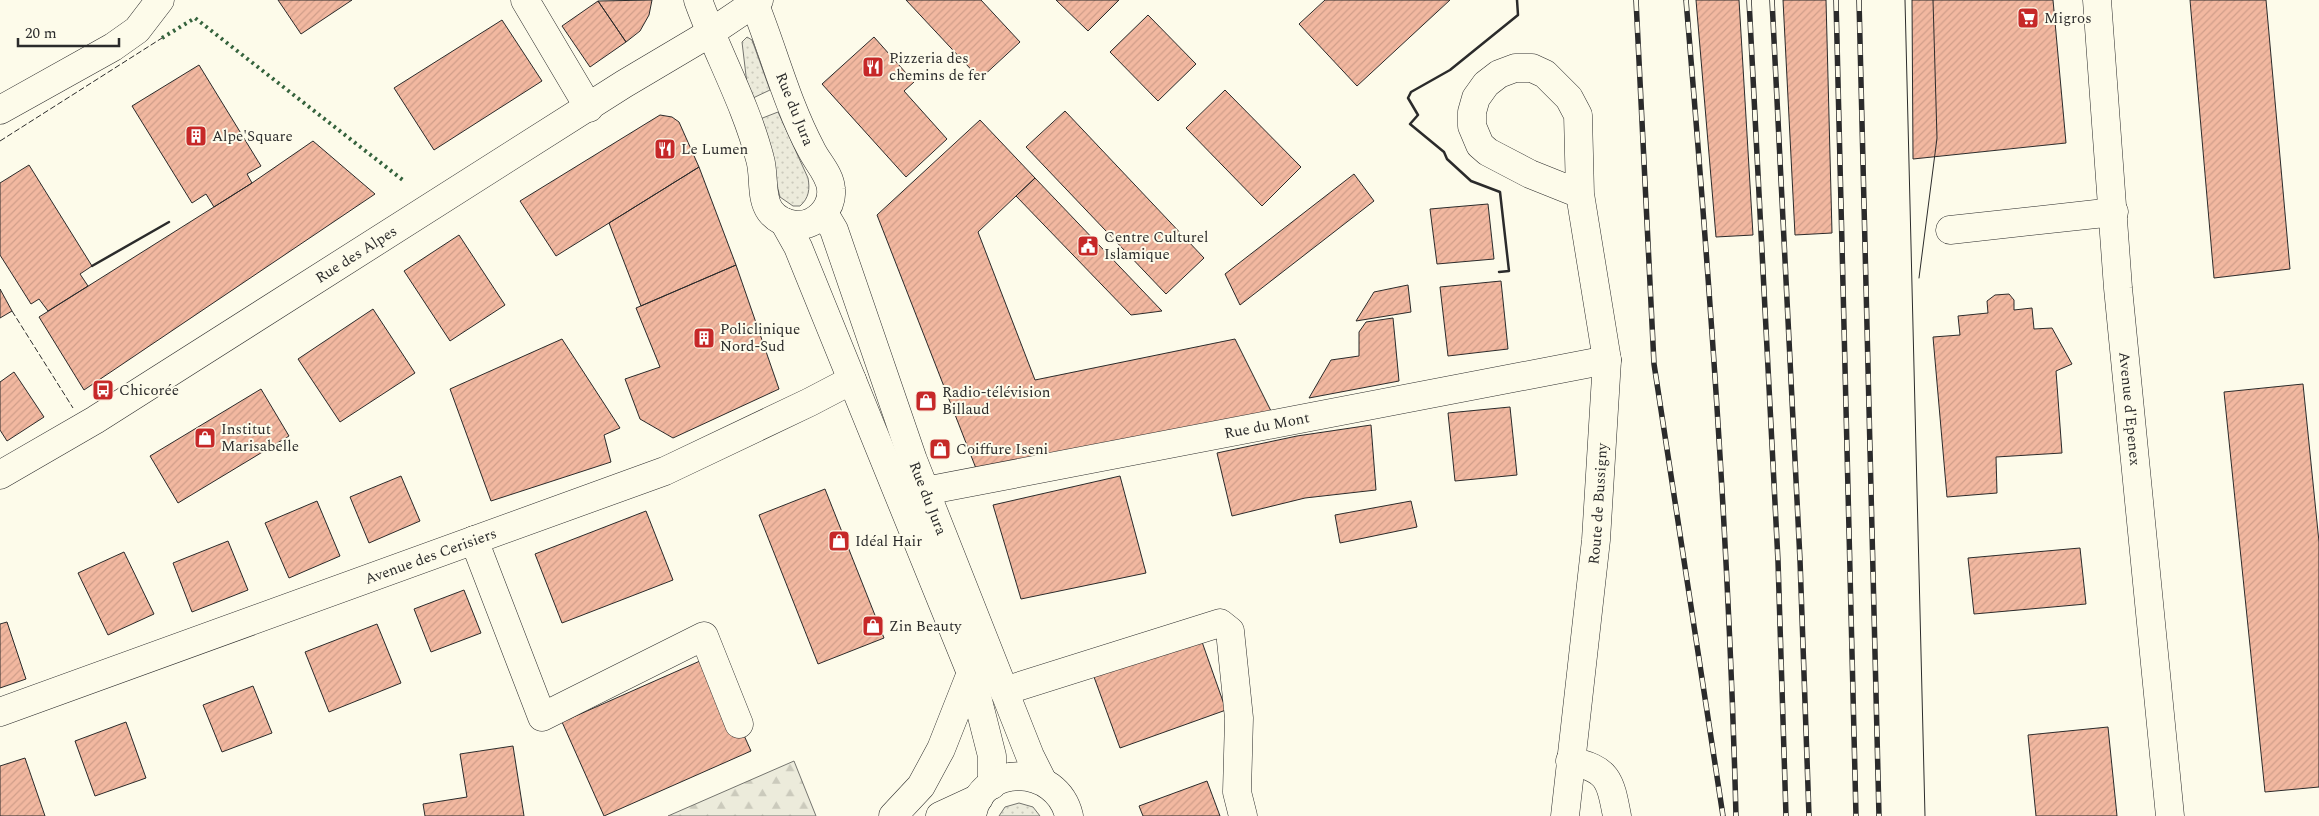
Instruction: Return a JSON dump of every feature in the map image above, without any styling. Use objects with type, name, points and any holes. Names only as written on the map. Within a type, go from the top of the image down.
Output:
[{"type":"street","points":[[0,110],[113,47],[137,30],[160,0]]},
{"type":"street","points":[[524,0],[589,108]]},
{"type":"street","name":"Rue du Jura","points":[[698,0],[744,112],[760,160],[766,203],[775,216],[784,222],[798,247],[971,673],[992,756],[981,800]]},
{"type":"street","name":"Avenue d'Epenex","points":[[2097,0],[2114,212],[2118,288],[2170,816]]},
{"type":"street","name":"Rue des Alpes","points":[[0,475],[95,420],[624,84],[710,33],[756,1]]},
{"type":"street","name":"Rue du Jura","points":[[756,1],[799,127],[817,161],[829,178],[830,200],[824,213],[834,230],[925,491],[1004,691],[1042,780]]},
{"type":"street","name":"Route de Bussigny","points":[[1565,816],[1596,540],[1607,360],[1580,194],[1578,115],[1569,98],[1545,74],[1532,68],[1515,68],[1499,74],[1486,84],[1476,98],[1472,112],[1472,126],[1480,145],[1488,152],[1530,174],[1580,194]]},
{"type":"street","points":[[1950,230],[2114,212]]},
{"type":"street","points":[[784,222],[801,225],[807,224],[824,213]]},
{"type":"street","name":"Rue du Mont","points":[[925,491],[1607,360]]},
{"type":"street","name":"Avenue des Cerisiers","points":[[0,712],[665,471],[852,380]]},
{"type":"street","points":[[474,540],[542,718],[704,636],[739,724]]},
{"type":"street","points":[[1004,691],[1220,623],[1230,631],[1239,718],[1237,792],[1243,816]]},
{"type":"street","points":[[893,816],[921,786],[941,750],[971,673]]},
{"type":"street","points":[[1570,761],[1592,766],[1605,776],[1612,793],[1617,816]]},
{"type":"street","points":[[940,816],[981,800],[1003,779],[1016,776],[1042,780],[1058,792],[1067,806],[1069,816]]},
{"type":"green space","points":[[747,37],[752,40],[770,90],[753,98],[747,84],[742,42]]},
{"type":"green space","points":[[778,112],[808,178],[808,193],[800,206],[793,206],[780,197],[760,119]]},
{"type":"green space","points":[[794,761],[816,816],[668,816]]},
{"type":"green space","points":[[1019,803],[1033,807],[1040,816],[999,816],[1005,807]]},
{"type":"building","points":[[278,0],[352,0],[301,34]]},
{"type":"building","points":[[652,0],[649,15],[640,31],[626,42],[598,1]]},
{"type":"building","points":[[906,0],[981,0],[1020,42],[980,79]]},
{"type":"building","points":[[1056,0],[1119,0],[1088,31]]},
{"type":"building","points":[[1325,0],[1450,0],[1357,86],[1299,24]]},
{"type":"building","points":[[1696,0],[1739,0],[1753,235],[1716,237]]},
{"type":"building","points":[[1783,0],[1826,0],[1832,233],[1795,235]]},
{"type":"building","points":[[1912,0],[2053,0],[2066,143],[1913,159]]},
{"type":"building","points":[[2190,0],[2266,0],[2290,269],[2214,278]]},
{"type":"building","points":[[598,1],[626,42],[590,67],[562,26]]},
{"type":"building","points":[[1148,15],[1196,64],[1158,101],[1110,52]]},
{"type":"building","points":[[502,20],[542,81],[434,150],[394,88]]},
{"type":"building","points":[[874,37],[914,82],[904,91],[947,139],[906,177],[822,84]]},
{"type":"building","name":"Alpe'Square","points":[[199,65],[261,166],[247,174],[252,183],[214,207],[206,194],[192,203],[132,106]]},
{"type":"building","points":[[1225,90],[1301,167],[1262,206],[1186,128]]},
{"type":"building","points":[[1065,111],[1204,258],[1166,294],[1026,147]]},
{"type":"building","points":[[660,115],[672,117],[679,122],[699,167],[556,256],[520,201]]},
{"type":"building","points":[[980,120],[1035,178],[978,232],[1035,380],[1235,339],[1274,417],[977,471],[877,215]]},
{"type":"building","points":[[313,141],[375,194],[84,390],[39,317],[252,183]]},
{"type":"building","points":[[29,165],[92,266],[80,274],[88,286],[48,311],[39,299],[31,304],[0,255],[0,183]]},
{"type":"building","points":[[699,167],[736,265],[641,306],[609,223]]},
{"type":"building","points":[[1354,174],[1374,201],[1240,305],[1225,274]]},
{"type":"building","points":[[1035,178],[1162,311],[1131,315],[1016,196]]},
{"type":"building","points":[[1488,204],[1494,259],[1437,264],[1430,209]]},
{"type":"building","points":[[459,235],[505,305],[450,341],[404,271]]},
{"type":"building","name":"Policlinique Nord-Sud","points":[[736,265],[779,389],[673,438],[640,419],[625,379],[660,367],[636,308]]},
{"type":"building","points":[[1501,281],[1508,349],[1448,356],[1440,287]]},
{"type":"building","points":[[1408,285],[1411,312],[1356,321],[1374,292]]},
{"type":"building","points":[[0,289],[12,311],[0,318]]},
{"type":"building","points":[[2009,294],[2014,300],[2014,310],[2032,308],[2034,329],[2052,328],[2072,364],[2056,371],[2062,453],[1996,457],[1997,493],[1947,497],[1933,337],[1960,335],[1958,316],[1988,313],[1987,301],[1995,295]]},
{"type":"building","points":[[373,309],[415,373],[340,422],[298,359]]},
{"type":"building","points":[[1393,318],[1399,381],[1309,398],[1331,360],[1359,356],[1359,332],[1366,322]]},
{"type":"building","points":[[562,339],[620,428],[604,435],[611,462],[491,501],[450,389]]},
{"type":"building","points":[[14,372],[44,417],[7,441],[0,430],[0,382]]},
{"type":"building","points":[[2303,384],[2319,542],[2319,787],[2265,792],[2224,392]]},
{"type":"building","points":[[261,389],[289,436],[178,503],[150,456]]},
{"type":"building","points":[[1510,407],[1517,475],[1455,481],[1448,413]]},
{"type":"building","points":[[1371,425],[1376,490],[1305,498],[1232,516],[1217,453],[1297,436]]},
{"type":"building","points":[[401,476],[420,521],[369,543],[350,497]]},
{"type":"building","points":[[1120,476],[1146,573],[1021,599],[993,505]]},
{"type":"building","points":[[825,489],[884,638],[818,664],[759,515]]},
{"type":"building","points":[[317,501],[340,556],[289,578],[265,523]]},
{"type":"building","points":[[1411,501],[1417,527],[1340,543],[1335,515]]},
{"type":"building","points":[[646,511],[673,580],[562,623],[535,554]]},
{"type":"building","points":[[228,541],[248,590],[192,612],[173,563]]},
{"type":"building","points":[[2080,548],[2086,604],[1974,614],[1968,558]]},
{"type":"building","points":[[124,552],[154,614],[108,635],[78,573]]},
{"type":"building","points":[[464,590],[481,633],[431,652],[414,609]]},
{"type":"building","points":[[7,622],[26,679],[0,688],[0,624]]},
{"type":"building","points":[[377,624],[401,683],[329,712],[305,652]]},
{"type":"building","points":[[1201,639],[1226,710],[1120,748],[1094,677]]},
{"type":"building","points":[[709,657],[751,751],[604,816],[562,722]]},
{"type":"building","points":[[253,686],[272,733],[222,752],[203,705]]},
{"type":"building","points":[[126,722],[146,778],[95,796],[75,741]]},
{"type":"building","points":[[2108,727],[2117,816],[2036,816],[2028,735]]},
{"type":"building","points":[[513,746],[524,816],[425,816],[423,804],[467,797],[460,754]]},
{"type":"building","points":[[25,758],[45,816],[0,816],[0,766]]},
{"type":"building","points":[[1207,781],[1220,816],[1143,816],[1139,806]]},
{"type":"tram line","points":[[1905,0],[1925,816]]},
{"type":"tram line","points":[[1919,278],[1937,138],[1933,0]]},
{"type":"railway","points":[[1636,0],[1654,364],[1723,816]]},
{"type":"railway","points":[[1686,0],[1717,408],[1733,714],[1736,816]]},
{"type":"railway","points":[[1749,0],[1778,561],[1786,816]]},
{"type":"railway","points":[[1772,0],[1800,560],[1809,816]]},
{"type":"railway","points":[[1836,0],[1856,816]]},
{"type":"railway","points":[[1859,0],[1879,816]]},
{"type":"hedge","points":[[162,38],[195,18],[404,181]]},
{"type":"fence","points":[[0,141],[162,38]]},
{"type":"fence","points":[[12,311],[73,408]]},
{"type":"wall","points":[[1499,272],[1509,271],[1500,192],[1471,181],[1447,159],[1444,152],[1410,124],[1418,115],[1408,98],[1411,92],[1450,70],[1518,15],[1517,0]]},
{"type":"wall","points":[[92,266],[169,222]]},
{"type":"place","name":"Migros","points":[[2028,18]]},
{"type":"place","name":"Pizzeria des chemins de fer","points":[[873,67]]},
{"type":"place","name":"Alpe'Square","points":[[196,136]]},
{"type":"place","name":"Le Lumen","points":[[665,149]]},
{"type":"place","name":"Centre Culturel Islamique","points":[[1088,246]]},
{"type":"place","name":"Policlinique Nord-Sud","points":[[704,338]]},
{"type":"place","name":"Chicorée","points":[[103,390]]},
{"type":"place","name":"Radio-télévision Billaud","points":[[926,401]]},
{"type":"place","name":"Institut Marisabelle","points":[[205,438]]},
{"type":"place","name":"Coiffure Iseni","points":[[940,449]]},
{"type":"place","name":"Idéal Hair","points":[[839,541]]},
{"type":"place","name":"Zin Beauty","points":[[873,626]]}]
